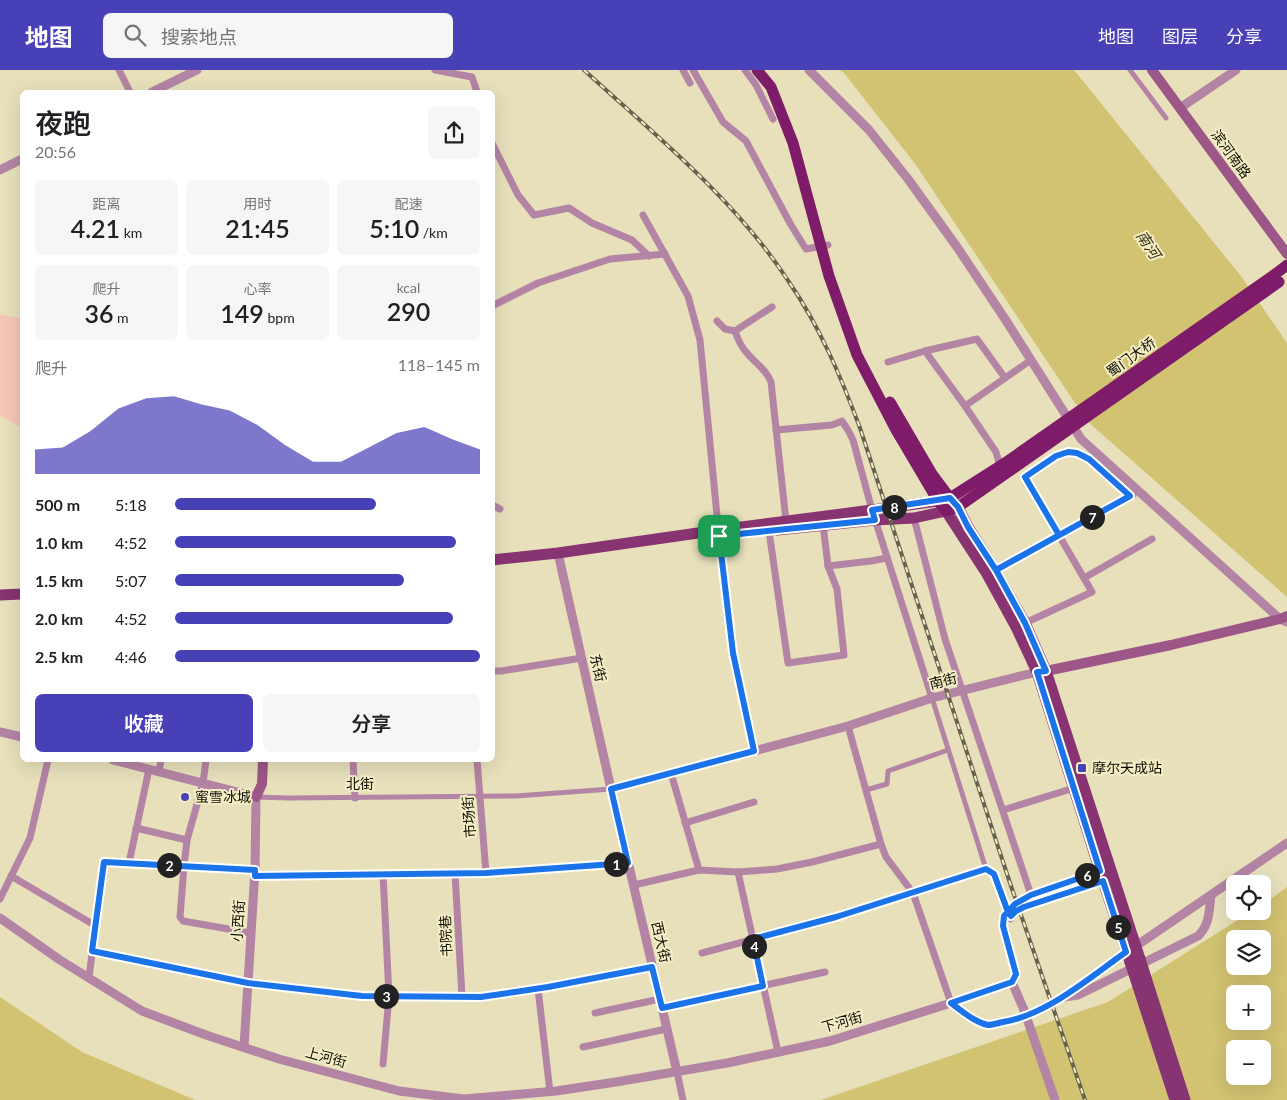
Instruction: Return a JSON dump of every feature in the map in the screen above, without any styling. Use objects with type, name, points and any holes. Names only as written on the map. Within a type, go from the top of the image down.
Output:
[{"type":"highway","points":[[758,70],[771,87],[793,143],[825,246],[863,352],[932,474],[950,498],[1005,466]]},
{"type":"highway","points":[[766,70],[777,84],[800,141],[825,246],[829,276],[857,354],[896,430],[938,501],[946,511],[958,507],[1005,466]]},
{"type":"highway","name":"蜀门大桥","points":[[1005,466],[1280,278],[1287,265]]},
{"type":"main road","name":"滨河南路","points":[[1152,70],[1287,254]]},
{"type":"main road","points":[[719,533],[769,531],[823,525],[950,498],[958,507],[1025,623],[1133,955],[1175,1100]]},
{"type":"main road","points":[[495,566],[719,533],[786,521],[874,515],[914,518],[946,511],[988,574],[1042,672],[1074,788],[1107,874]]},
{"type":"main road","points":[[495,560],[559,556]]},
{"type":"main road","points":[[0,589],[20,588]]},
{"type":"main road","points":[[0,595],[20,594]]},
{"type":"main road","name":"南街","points":[[1042,672],[1172,646],[1285,619]]},
{"type":"main road","points":[[256,762],[256,797]]},
{"type":"main road","points":[[256,797],[262,784],[263,762]]},
{"type":"main road","points":[[1133,955],[1185,1100]]},
{"type":"street","points":[[120,70],[129,90]]},
{"type":"street","points":[[156,90],[196,70]]},
{"type":"street","points":[[435,70],[472,77],[476,90]]},
{"type":"street","points":[[683,70],[690,83]]},
{"type":"street","points":[[693,70],[723,122],[746,140],[791,225],[806,249],[825,246]]},
{"type":"street","points":[[745,70],[756,85],[773,119]]},
{"type":"street","points":[[809,70],[869,130],[908,179],[957,247],[1081,439],[1285,619]]},
{"type":"street","points":[[1130,70],[1166,118]]},
{"type":"street","points":[[1180,108],[1236,70]]},
{"type":"street","points":[[495,149],[518,195],[534,215],[569,208],[592,223],[632,240],[649,256]]},
{"type":"street","points":[[0,170],[20,160]]},
{"type":"street","points":[[643,215],[688,296],[700,340],[733,653],[754,751]]},
{"type":"street","points":[[495,304],[538,283],[610,259],[665,254]]},
{"type":"street","points":[[734,332],[772,307]]},
{"type":"street","points":[[717,321],[725,329],[734,332],[747,354],[764,369],[769,377],[772,387],[786,521]]},
{"type":"street","points":[[888,362],[977,338],[1005,378]]},
{"type":"street","points":[[925,351],[966,406],[1005,466]]},
{"type":"street","points":[[966,406],[1031,360]]},
{"type":"street","points":[[776,430],[832,425],[842,422],[848,430],[986,869],[994,874],[1010,914]]},
{"type":"street","points":[[1025,623],[1092,592],[1025,477],[1056,456],[1064,453],[1073,453],[1085,457],[1130,496]]},
{"type":"street","points":[[996,570],[1140,491]]},
{"type":"street","points":[[495,506],[500,509]]},
{"type":"street","points":[[914,518],[945,639],[1031,895]]},
{"type":"street","points":[[769,531],[788,662],[844,655],[836,589],[828,566],[823,525]]},
{"type":"street","points":[[1084,578],[1152,539]]},
{"type":"street","name":"东街","points":[[559,556],[611,789]]},
{"type":"street","points":[[828,566],[887,558]]},
{"type":"street","points":[[495,671],[582,658]]},
{"type":"street","name":"南街","points":[[611,789],[848,726],[932,698],[1042,672]]},
{"type":"street","points":[[848,726],[881,844],[886,857],[912,892],[951,1003],[972,1019],[989,1025],[1030,1015],[1064,997],[1133,955],[1211,895],[1287,843]]},
{"type":"street","points":[[0,732],[20,737]]},
{"type":"street","points":[[866,790],[886,784],[888,771],[948,750]]},
{"type":"street","points":[[0,899],[30,838],[48,762]]},
{"type":"street","name":"北街","points":[[121,762],[256,797],[480,797],[611,789]]},
{"type":"street","points":[[159,772],[161,762]]},
{"type":"street","points":[[206,762],[203,782],[187,840],[180,917],[183,921],[251,933]]},
{"type":"street","points":[[353,762],[355,798]]},
{"type":"street","name":"市场街","points":[[477,762],[486,873]]},
{"type":"street","points":[[129,863],[149,769]]},
{"type":"street","points":[[671,773],[699,870]]},
{"type":"street","points":[[1003,810],[1074,788]]},
{"type":"street","name":"西大街","points":[[611,789],[683,1100]]},
{"type":"street","name":"小西街","points":[[244,1047],[255,873],[256,797]]},
{"type":"street","points":[[685,824],[754,802]]},
{"type":"street","points":[[136,828],[187,840]]},
{"type":"street","points":[[634,885],[699,870],[738,872],[777,869],[881,844]]},
{"type":"street","points":[[89,977],[104,862],[184,866],[255,873],[383,874],[486,873],[628,863]]},
{"type":"street","points":[[702,953],[836,917],[986,869]]},
{"type":"street","points":[[738,872],[778,1052]]},
{"type":"street","name":"书院巷","points":[[455,873],[462,997]]},
{"type":"street","points":[[383,874],[389,996],[383,1064]]},
{"type":"street","points":[[1010,914],[1015,904],[1031,895],[1107,874]]},
{"type":"street","points":[[1055,1100],[1024,1010],[1012,982],[1016,974],[1003,926],[1004,916],[1107,874]]},
{"type":"street","points":[[11,876],[96,926]]},
{"type":"street","points":[[1064,997],[1078,995],[1198,936],[1207,923],[1211,895]]},
{"type":"street","name":"上河街","points":[[0,918],[60,960],[142,1011],[279,1059],[400,1091],[464,1099],[550,1092],[676,1072]]},
{"type":"street","points":[[92,951],[248,983],[362,996],[481,997],[538,989],[652,967]]},
{"type":"street","points":[[595,1013],[763,986],[825,972]]},
{"type":"street","name":"下河街","points":[[676,1072],[830,1041],[1012,982]]},
{"type":"street","points":[[538,989],[550,1092]]},
{"type":"street","points":[[583,1047],[666,1029]]},
{"type":"shaded area","points":[[0,315],[20,318],[20,427],[0,415]]},
{"type":"water","name":"南河","points":[[840,70],[1074,70],[1241,276],[1287,343],[1287,597],[1087,421],[916,165]]},
{"type":"water","points":[[1287,887],[1287,1100],[821,1100],[1108,1002],[1238,920],[1271,920],[1271,899]]},
{"type":"water","points":[[0,997],[82,1052],[195,1100],[0,1100]]},
{"type":"railway","points":[[584,70],[666,144],[744,223],[789,282],[829,353],[860,428],[1010,883],[1085,1100]]},
{"type":"place","name":"摩尔天成站","points":[[1082,768]]},
{"type":"place","name":"蜜雪冰城","points":[[185,797]]},
{"type":"route","points":[[719,536],[733,653],[754,751],[611,789],[628,863],[486,873],[255,876],[255,870],[104,862],[92,951],[248,983],[362,996],[481,997],[548,987],[652,967],[662,1008],[763,986],[753,939],[836,917],[986,869],[994,874],[1008,912],[1011,916],[1024,907],[1103,881],[1126,952],[1064,997],[1030,1015],[1015,1020],[989,1025],[972,1019],[951,1003],[1012,982],[1016,974],[1003,926],[1004,916],[1008,912],[1015,904],[1031,895],[1100,871],[1037,672],[1046,671],[1025,623],[996,570],[1130,496],[1089,459],[1077,453],[1064,453],[1056,456],[1025,477],[1059,535],[996,570],[968,527],[958,507],[950,498],[872,510],[875,520],[719,536]]}]
